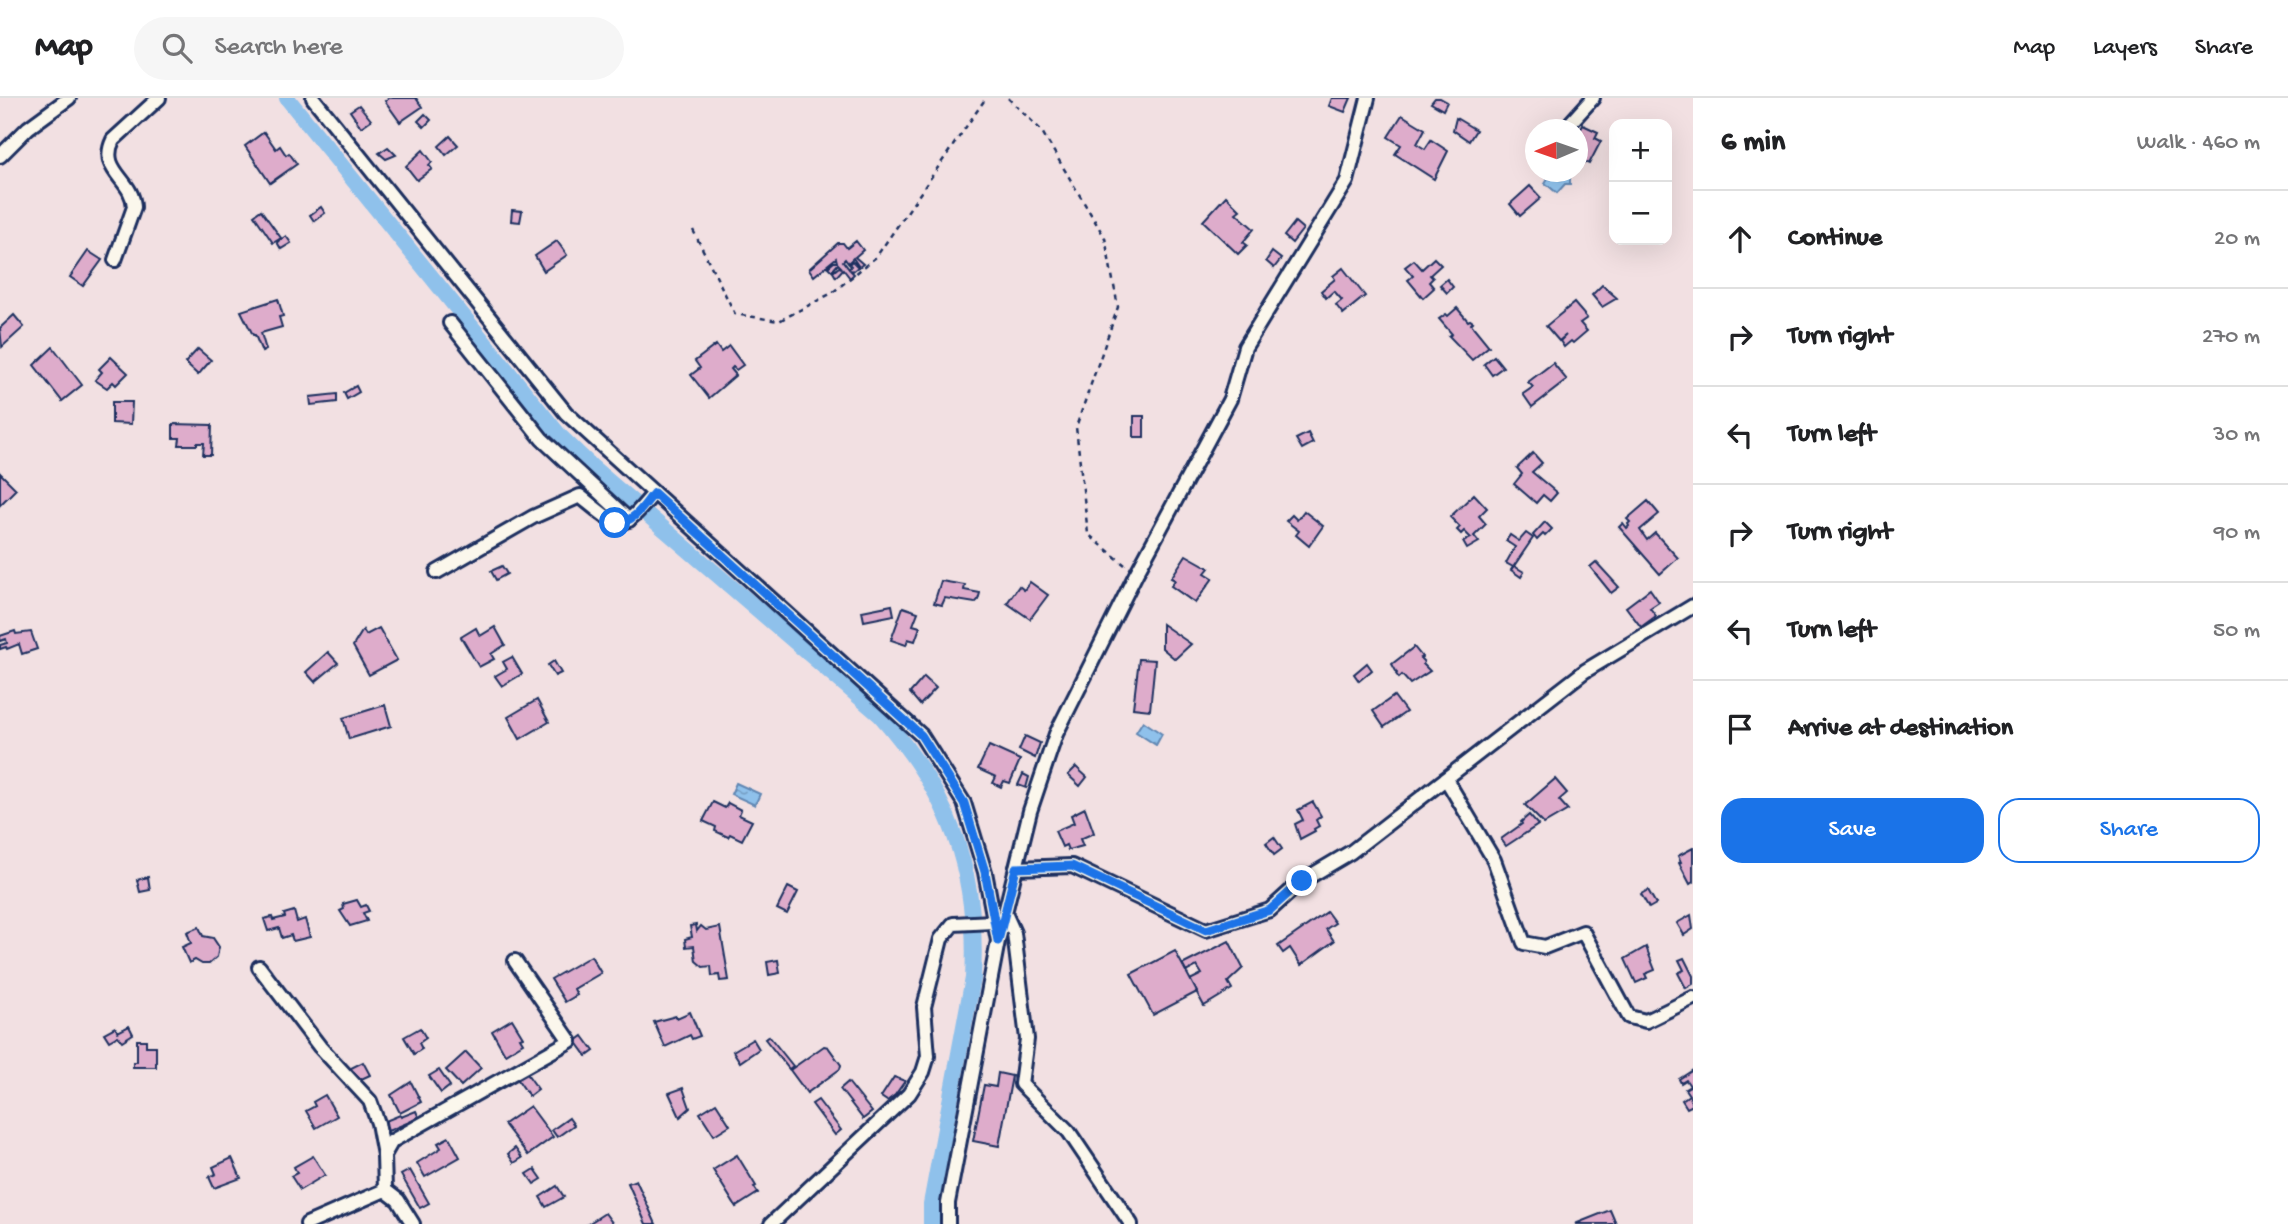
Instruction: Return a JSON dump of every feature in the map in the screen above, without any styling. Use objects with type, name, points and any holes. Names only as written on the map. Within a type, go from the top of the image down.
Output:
[{"type":"street","points":[[0,156],[28,128],[69,98]]},
{"type":"street","points":[[115,261],[134,207],[134,199],[131,191],[111,167],[109,149],[113,141],[159,98]]},
{"type":"street","points":[[313,98],[566,414],[921,735],[964,803],[985,872],[998,941]]},
{"type":"street","points":[[948,1224],[948,1203],[998,941],[1030,811],[1056,734],[1136,574],[1230,399],[1245,347],[1347,181],[1368,98]]},
{"type":"street","points":[[1574,119],[1593,98]]},
{"type":"street","points":[[450,323],[542,439],[631,519]]},
{"type":"street","points":[[438,572],[533,517],[580,496],[615,523],[631,519],[654,493]]},
{"type":"street","points":[[1016,868],[1072,866],[1206,930],[1270,910],[1302,881],[1351,852],[1584,671],[1693,606]]},
{"type":"street","points":[[1447,779],[1494,860],[1524,943],[1545,947],[1583,932],[1629,1017],[1646,1021],[1693,999]]},
{"type":"street","points":[[1005,913],[1014,933],[1027,1039],[1021,1084],[1069,1132],[1131,1224]]},
{"type":"street","points":[[771,1224],[909,1094],[923,1072],[928,1056],[924,1007],[941,939],[953,924],[993,922]]},
{"type":"street","points":[[384,1155],[392,1141],[570,1041],[515,961]]},
{"type":"street","points":[[259,967],[320,1047],[370,1101],[378,1123],[384,1155],[385,1190]]},
{"type":"street","points":[[307,1224],[385,1190]]},
{"type":"street","points":[[385,1190],[398,1200],[413,1224]]},
{"type":"path","points":[[693,230],[735,314],[779,321],[832,293],[876,257],[986,98]]},
{"type":"path","points":[[1008,98],[1041,130],[1105,238],[1118,307],[1076,427],[1088,534],[1136,574]]},
{"type":"water","points":[[1545,183],[1570,184],[1565,184],[1557,193]]},
{"type":"water","points":[[1143,721],[1162,734],[1156,745],[1136,732]]},
{"type":"water","points":[[736,783],[760,794],[755,805],[731,794]]},
{"type":"building","points":[[389,98],[416,98],[422,107],[400,122],[385,101]]},
{"type":"building","points":[[1332,98],[1351,98],[1345,112],[1329,106]]},
{"type":"building","points":[[1435,98],[1447,102],[1443,110],[1431,103]]},
{"type":"building","points":[[359,105],[371,120],[361,127],[350,111]]},
{"type":"building","points":[[425,114],[431,120],[424,127],[418,121]]},
{"type":"building","points":[[1402,115],[1425,129],[1417,144],[1425,149],[1431,140],[1448,151],[1434,179],[1395,154],[1401,145],[1388,137]]},
{"type":"building","points":[[1456,118],[1476,130],[1469,141],[1453,130]]},
{"type":"building","points":[[1588,127],[1598,132],[1595,138],[1601,141],[1589,164]]},
{"type":"building","points":[[264,132],[276,149],[280,146],[297,164],[270,183],[245,146]]},
{"type":"building","points":[[450,136],[458,145],[446,155],[439,146]]},
{"type":"building","points":[[388,147],[396,155],[386,159],[379,153]]},
{"type":"building","points":[[423,150],[432,162],[429,165],[432,169],[417,180],[406,166]]},
{"type":"building","points":[[1530,186],[1541,198],[1520,216],[1510,204]]},
{"type":"building","points":[[1226,196],[1240,210],[1236,213],[1254,229],[1243,242],[1247,245],[1238,254],[1203,221]]},
{"type":"building","points":[[321,207],[325,213],[314,221],[310,215]]},
{"type":"building","points":[[261,210],[281,238],[273,243],[254,215]]},
{"type":"building","points":[[512,210],[522,211],[520,222],[511,221]]},
{"type":"building","points":[[1295,222],[1303,229],[1292,243],[1284,236]]},
{"type":"building","points":[[286,236],[291,243],[281,249],[277,242]]},
{"type":"building","points":[[557,241],[567,255],[544,271],[535,256]]},
{"type":"building","points":[[856,241],[863,250],[855,257],[863,264],[859,267],[853,258],[848,263],[845,259],[843,261],[849,269],[852,261],[858,267],[850,270],[854,274],[850,278],[843,269],[836,277],[833,272],[839,267],[842,268],[838,264],[832,271],[828,267],[837,262],[836,258],[814,276],[809,269],[838,243],[843,243],[847,248]]},
{"type":"building","points":[[88,251],[102,260],[83,286],[70,277]]},
{"type":"building","points":[[1272,252],[1281,259],[1274,268],[1266,261]]},
{"type":"building","points":[[1434,258],[1441,265],[1430,275],[1433,278],[1429,282],[1434,288],[1423,298],[1408,280],[1413,276],[1405,267],[1414,260],[1422,269]]},
{"type":"building","points":[[1343,268],[1365,296],[1343,314],[1336,305],[1342,300],[1334,291],[1326,298],[1321,291]]},
{"type":"building","points":[[1447,279],[1453,287],[1447,293],[1440,285]]},
{"type":"building","points":[[1602,285],[1617,298],[1602,307],[1592,295]]},
{"type":"building","points":[[278,299],[283,316],[279,317],[282,327],[261,333],[266,350],[262,352],[241,311]]},
{"type":"building","points":[[1574,303],[1587,318],[1580,323],[1587,331],[1564,347],[1560,341],[1566,335],[1559,341],[1546,326]]},
{"type":"building","points":[[1457,308],[1468,321],[1473,322],[1471,324],[1489,346],[1472,360],[1449,336],[1452,334],[1439,319],[1446,314],[1448,316]]},
{"type":"building","points":[[14,315],[24,327],[2,347],[0,328]]},
{"type":"building","points":[[716,345],[721,352],[729,346],[743,365],[736,370],[733,367],[731,369],[736,375],[709,398],[691,375],[700,368],[695,361]]},
{"type":"building","points":[[53,347],[82,385],[62,401],[34,365]]},
{"type":"building","points":[[198,349],[211,360],[198,375],[185,363]]},
{"type":"building","points":[[1494,356],[1503,367],[1492,375],[1484,364]]},
{"type":"building","points":[[111,357],[128,373],[116,385],[113,382],[107,388],[95,380],[102,372],[99,369]]},
{"type":"building","points":[[1553,363],[1567,380],[1532,407],[1523,394],[1533,387],[1528,382]]},
{"type":"building","points":[[356,386],[359,392],[347,399],[344,393]]},
{"type":"building","points":[[337,394],[337,402],[311,405],[310,397]]},
{"type":"building","points":[[112,402],[132,402],[131,424],[112,423]]},
{"type":"building","points":[[1134,416],[1144,416],[1144,437],[1134,437]]},
{"type":"building","points":[[173,424],[212,425],[211,455],[203,455],[204,443],[179,445],[180,438],[173,438]]},
{"type":"building","points":[[1308,433],[1313,443],[1302,449],[1296,439]]},
{"type":"building","points":[[1533,453],[1542,463],[1532,472],[1557,493],[1550,501],[1543,495],[1536,503],[1514,484],[1522,474],[1517,468]]},
{"type":"building","points":[[0,473],[16,489],[0,505]]},
{"type":"building","points":[[1474,494],[1487,508],[1479,516],[1486,524],[1474,536],[1479,542],[1467,549],[1463,542],[1471,538],[1464,531],[1461,534],[1457,530],[1460,527],[1450,517]]},
{"type":"building","points":[[1648,501],[1659,514],[1640,530],[1647,540],[1655,533],[1678,558],[1660,574],[1619,527],[1623,523],[1627,528],[1630,522],[1627,519]]},
{"type":"building","points":[[1304,511],[1323,526],[1309,546],[1296,535],[1299,531],[1286,521],[1292,515],[1297,520]]},
{"type":"building","points":[[1545,522],[1552,529],[1537,540],[1533,535]]},
{"type":"building","points":[[1526,533],[1533,538],[1514,566],[1524,572],[1521,577],[1506,563],[1515,547],[1506,541],[1510,535],[1519,541]]},
{"type":"building","points":[[1186,555],[1209,568],[1205,573],[1213,578],[1195,603],[1171,586],[1175,580],[1171,578]]},
{"type":"building","points":[[1596,562],[1619,587],[1611,593],[1590,567]]},
{"type":"building","points":[[502,566],[507,574],[496,580],[491,571]]},
{"type":"building","points":[[941,581],[965,585],[964,590],[980,593],[978,600],[975,603],[945,598],[942,605],[934,603]]},
{"type":"building","points":[[1030,582],[1048,595],[1030,619],[1007,603],[1019,586],[1024,590]]},
{"type":"building","points":[[1650,589],[1659,602],[1650,608],[1656,616],[1641,627],[1626,607]]},
{"type":"building","points":[[892,605],[894,615],[864,621],[862,611]]},
{"type":"building","points":[[903,607],[918,612],[913,625],[920,627],[915,641],[908,639],[906,645],[891,640]]},
{"type":"building","points":[[1162,624],[1191,644],[1175,659],[1162,648]]},
{"type":"building","points":[[495,627],[505,645],[491,654],[494,659],[479,667],[461,637],[476,628],[480,636]]},
{"type":"building","points":[[379,628],[397,660],[369,675],[353,646],[363,630],[366,635]]},
{"type":"building","points":[[15,631],[16,634],[31,632],[37,649],[22,654],[19,644],[0,649],[0,645],[7,643],[6,639],[0,641],[0,636]]},
{"type":"building","points":[[1414,647],[1430,671],[1410,684],[1402,675],[1399,678],[1392,664]]},
{"type":"building","points":[[328,652],[338,663],[315,682],[306,672]]},
{"type":"building","points":[[512,657],[522,674],[502,686],[495,676],[507,669],[503,662]]},
{"type":"building","points":[[1139,659],[1155,660],[1150,710],[1133,708]]},
{"type":"building","points":[[554,661],[561,673],[555,676],[548,665]]},
{"type":"building","points":[[1367,663],[1372,670],[1359,681],[1354,674]]},
{"type":"building","points":[[924,677],[936,688],[920,705],[910,693]]},
{"type":"building","points":[[1394,696],[1406,712],[1384,727],[1373,711]]},
{"type":"building","points":[[537,700],[549,722],[520,739],[508,717]]},
{"type":"building","points":[[385,705],[391,726],[349,739],[343,718]]},
{"type":"building","points":[[1025,736],[1040,743],[1035,758],[1019,750]]},
{"type":"building","points":[[989,746],[1020,760],[1010,783],[1004,781],[1001,787],[993,783],[996,777],[978,769]]},
{"type":"building","points":[[1076,767],[1087,777],[1080,786],[1068,775]]},
{"type":"building","points":[[1023,774],[1029,777],[1026,788],[1018,785]]},
{"type":"building","points":[[1555,779],[1567,793],[1559,800],[1568,810],[1544,824],[1525,805]]},
{"type":"building","points":[[713,802],[725,808],[728,803],[741,810],[739,815],[752,821],[742,840],[715,831],[716,827],[703,821]]},
{"type":"building","points":[[1313,802],[1321,816],[1316,820],[1319,826],[1300,839],[1295,824],[1303,820],[1298,810]]},
{"type":"building","points":[[1085,808],[1094,833],[1080,839],[1083,846],[1068,850],[1066,845],[1062,847],[1055,831],[1074,823],[1071,815]]},
{"type":"building","points":[[1529,815],[1538,825],[1506,846],[1501,839],[1522,824]]},
{"type":"building","points":[[1274,837],[1282,849],[1274,855],[1266,843]]},
{"type":"building","points":[[1693,848],[1693,882],[1690,884],[1678,856]]},
{"type":"building","points":[[148,877],[150,890],[140,892],[137,880]]},
{"type":"building","points":[[788,887],[798,892],[787,914],[777,909]]},
{"type":"building","points":[[1648,890],[1656,904],[1649,908],[1641,894]]},
{"type":"building","points":[[357,900],[361,907],[366,905],[369,911],[363,913],[367,921],[350,926],[340,911],[344,909],[343,904]]},
{"type":"building","points":[[294,911],[297,922],[305,919],[310,937],[293,941],[291,935],[282,938],[279,928],[268,931],[264,919],[285,917],[284,914]]},
{"type":"building","points":[[1327,912],[1335,923],[1326,929],[1334,941],[1301,965],[1290,948],[1283,953],[1278,946]]},
{"type":"building","points":[[1691,915],[1693,929],[1684,935],[1677,923]]},
{"type":"building","points":[[696,925],[697,931],[701,926],[706,930],[720,927],[729,980],[720,981],[719,975],[712,976],[711,966],[703,967],[696,961],[694,946],[686,947],[685,939],[692,937],[690,926]]},
{"type":"building","points":[[199,927],[203,936],[213,938],[219,947],[217,957],[209,964],[195,960],[189,963],[182,947],[191,943],[187,932]]},
{"type":"building","points":[[1229,941],[1243,968],[1228,982],[1232,989],[1204,1006],[1190,980],[1202,974],[1197,966],[1186,972],[1182,965]]},
{"type":"building","points":[[1646,947],[1655,970],[1645,974],[1647,978],[1636,983],[1625,959]]},
{"type":"building","points":[[1175,951],[1197,992],[1153,1015],[1131,974]]},
{"type":"building","points":[[591,956],[601,973],[574,989],[577,995],[565,1002],[551,979]]},
{"type":"building","points":[[1684,958],[1693,976],[1693,984],[1686,988],[1678,973],[1684,970],[1679,960]]},
{"type":"building","points":[[778,960],[780,973],[769,975],[767,962]]},
{"type":"building","points":[[690,1012],[700,1036],[692,1039],[690,1035],[665,1047],[654,1022],[676,1016],[677,1018]]},
{"type":"building","points":[[512,1019],[523,1037],[520,1038],[523,1043],[505,1054],[492,1031]]},
{"type":"building","points":[[129,1026],[133,1034],[122,1041],[118,1036],[109,1041],[104,1033],[115,1027],[118,1032]]},
{"type":"building","points":[[420,1028],[426,1038],[419,1043],[422,1049],[414,1054],[404,1037]]},
{"type":"building","points":[[583,1036],[594,1051],[587,1056],[576,1041]]},
{"type":"building","points":[[769,1036],[793,1066],[789,1069],[765,1039]]},
{"type":"building","points":[[753,1039],[759,1049],[740,1062],[733,1051]]},
{"type":"building","points":[[137,1040],[146,1040],[146,1046],[156,1046],[156,1067],[133,1067],[133,1062],[137,1062]]},
{"type":"building","points":[[824,1046],[828,1047],[841,1065],[840,1069],[807,1093],[790,1070]]},
{"type":"building","points":[[466,1052],[481,1068],[461,1086],[446,1070]]},
{"type":"building","points":[[363,1062],[370,1075],[357,1081],[347,1070]]},
{"type":"building","points":[[439,1070],[450,1086],[441,1093],[429,1076]]},
{"type":"building","points":[[1693,1070],[1693,1096],[1690,1097],[1693,1105],[1687,1108],[1682,1100],[1689,1095],[1685,1089],[1690,1086],[1686,1080],[1681,1083],[1679,1079]]},
{"type":"building","points":[[525,1071],[538,1089],[529,1096],[516,1077]]},
{"type":"building","points":[[998,1073],[1012,1076],[999,1146],[973,1141],[984,1085],[996,1087]]},
{"type":"building","points":[[894,1077],[905,1081],[887,1101],[881,1097]]},
{"type":"building","points":[[411,1082],[421,1102],[400,1113],[391,1095]]},
{"type":"building","points":[[848,1082],[872,1112],[863,1119],[840,1089]]},
{"type":"building","points":[[683,1088],[690,1108],[680,1117],[669,1093]]},
{"type":"building","points":[[325,1095],[337,1116],[316,1128],[306,1111],[315,1106],[313,1102]]},
{"type":"building","points":[[818,1100],[841,1130],[835,1135],[812,1104]]},
{"type":"building","points":[[716,1103],[730,1125],[714,1135],[700,1113]]},
{"type":"building","points":[[530,1106],[553,1137],[528,1155],[504,1124]]},
{"type":"building","points":[[416,1111],[419,1118],[388,1131],[383,1122],[400,1115],[401,1117]]},
{"type":"building","points":[[569,1118],[574,1125],[557,1137],[552,1130]]},
{"type":"building","points":[[449,1137],[460,1157],[425,1177],[417,1163],[441,1148],[438,1143]]},
{"type":"building","points":[[515,1148],[522,1158],[514,1163],[508,1154]]},
{"type":"building","points":[[737,1155],[758,1193],[736,1207],[713,1170]]},
{"type":"building","points":[[313,1156],[325,1175],[300,1190],[291,1176],[297,1173],[294,1167]]},
{"type":"building","points":[[232,1158],[241,1178],[214,1188],[209,1177],[216,1174],[213,1167]]},
{"type":"building","points":[[535,1169],[542,1179],[534,1184],[527,1174]]},
{"type":"building","points":[[410,1170],[429,1203],[420,1208],[401,1175]]},
{"type":"building","points":[[636,1180],[656,1224],[646,1224],[628,1183]]},
{"type":"building","points":[[557,1186],[564,1197],[546,1207],[540,1197]]},
{"type":"building","points":[[1610,1210],[1616,1224],[1575,1224]]},
{"type":"building","points":[[605,1213],[613,1224],[588,1224]]},
{"type":"waterway","points":[[287,98],[560,436],[591,466],[880,715],[925,775],[942,805],[965,869],[974,940],[973,978],[931,1204],[931,1224]]},
{"type":"route","points":[[615,523],[624,523],[633,518],[654,493],[921,735],[964,803],[985,872],[998,941],[1016,868],[1072,866],[1206,930],[1270,910],[1302,881]]}]
